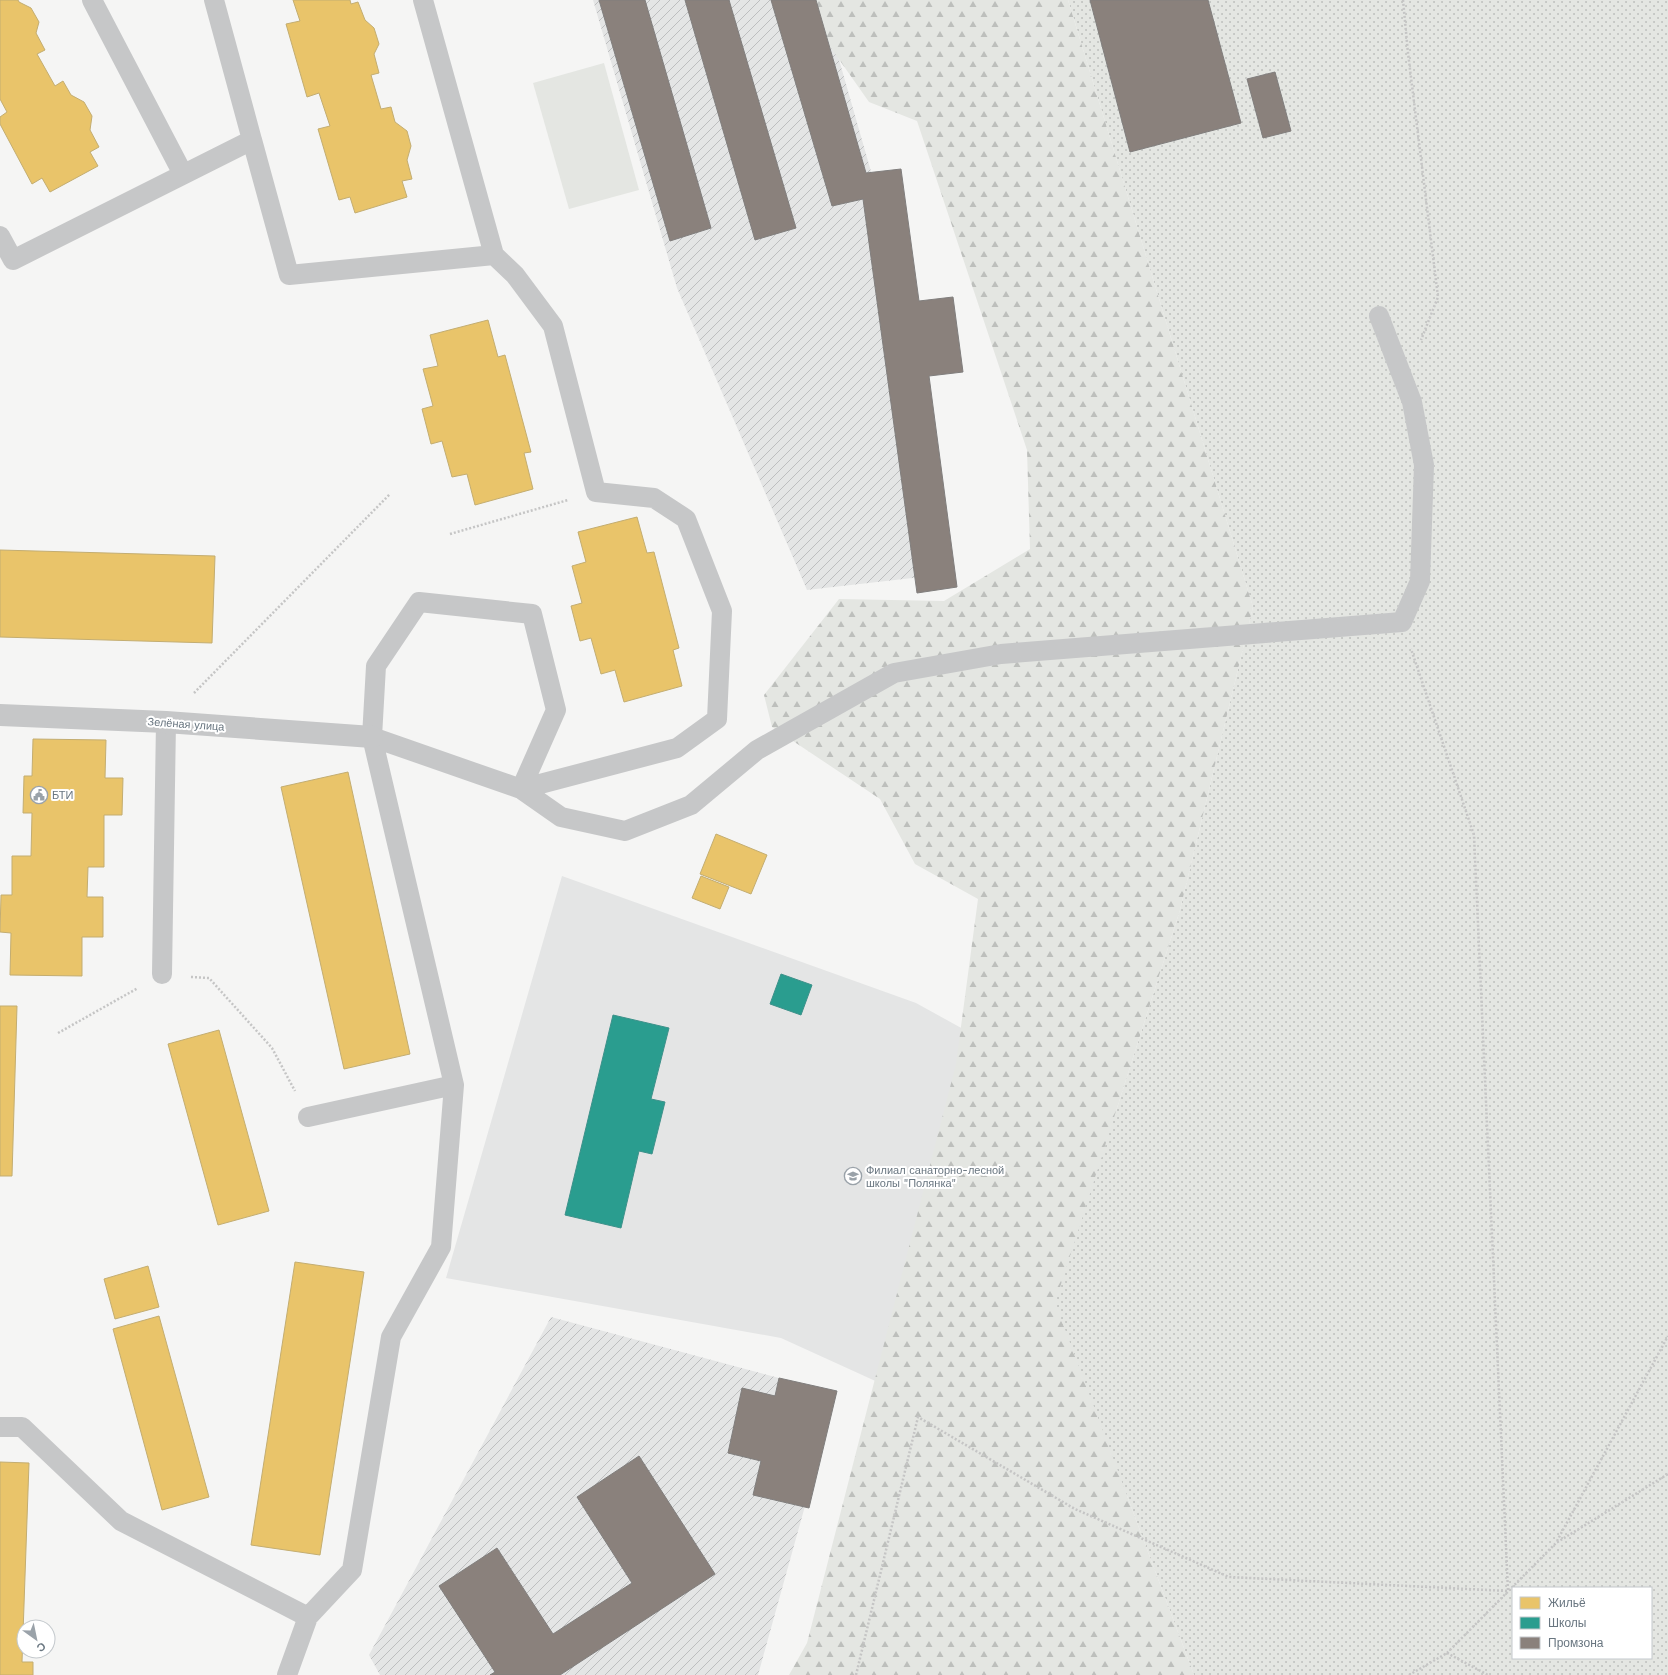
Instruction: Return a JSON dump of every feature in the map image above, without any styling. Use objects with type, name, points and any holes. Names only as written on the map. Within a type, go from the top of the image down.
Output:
[{"type":"street","name":"Зелёная улица","points":[[0,715],[166,722],[372,737]]},
{"type":"lane","points":[[92,0],[183,174]]},
{"type":"lane","points":[[214,0],[289,274],[494,255]]},
{"type":"lane","points":[[423,0],[494,255],[515,275],[553,326],[596,492],[654,498],[686,519],[722,611],[718,719],[677,748],[521,789]]},
{"type":"lane","points":[[0,236],[6,263],[252,140]]},
{"type":"lane","points":[[372,737],[521,789],[561,816],[625,831],[691,805],[757,750],[894,673],[1001,654],[1402,622],[1420,581],[1424,465],[1412,402],[1379,316]]},
{"type":"lane","points":[[287,1675],[308,1617],[352,1570],[391,1336],[441,1247],[454,1085],[372,737],[376,666],[419,602],[532,614],[556,710],[521,789]]},
{"type":"lane","points":[[162,974],[166,722]]},
{"type":"lane","points":[[308,1117],[454,1085]]},
{"type":"lane","points":[[0,1427],[22,1427],[121,1522],[308,1617]]},
{"type":"path","points":[[1403,0],[1408,53],[1438,297],[1421,341]]},
{"type":"path","points":[[450,534],[596,492]]},
{"type":"path","points":[[166,722],[390,494]]},
{"type":"path","points":[[1402,622],[1474,834],[1508,1591]]},
{"type":"path","points":[[58,1033],[162,974],[209,978],[272,1048],[308,1117]]},
{"type":"path","points":[[1556,1543],[1668,1336]]},
{"type":"path","points":[[856,1675],[918,1417],[1075,1509],[1229,1577],[1508,1591]]},
{"type":"path","points":[[1409,1675],[1447,1653],[1556,1543],[1668,1474]]},
{"type":"path","points":[[1447,1653],[1488,1675]]},
{"type":"shaded area","points":[[593,0],[822,0],[890,238],[930,576],[807,590],[677,288]]},
{"type":"shaded area","name":"Филиал санаторно-лесной школы \"Полянка\"","points":[[562,876],[916,1003],[1347,1241],[1163,1512],[781,1338],[446,1278]]},
{"type":"shaded area","points":[[551,1317],[779,1378],[837,1391],[758,1675],[380,1675],[369,1655]]},
{"type":"green space","points":[[812,0],[1068,0],[1253,607],[1180,910],[1055,1303],[1194,1675],[789,1675],[807,1643],[956,1064],[978,899],[915,864],[880,799],[772,727],[764,695],[839,599],[944,601],[1030,549],[1027,450],[917,121],[869,102],[824,38]]},
{"type":"green space","points":[[1068,0],[1668,0],[1668,1675],[1194,1675],[1055,1303],[1180,910],[1253,607]]},
{"type":"green space","points":[[604,63],[639,190],[569,209],[533,83]]},
{"type":"building: Жильё","points":[[0,0],[18,0],[31,8],[39,22],[36,33],[45,50],[37,54],[55,86],[63,81],[71,95],[84,102],[92,116],[90,130],[99,147],[90,152],[98,166],[50,192],[42,178],[32,184],[0,124],[0,117],[7,112],[0,99]]},
{"type":"building: Жильё","points":[[293,0],[350,0],[351,4],[358,2],[365,20],[374,28],[379,44],[374,54],[379,73],[371,75],[381,109],[391,107],[395,122],[407,131],[411,146],[407,160],[412,179],[402,181],[407,197],[355,213],[350,197],[339,200],[318,129],[330,126],[319,93],[307,97],[286,24],[300,21]]},
{"type":"building: Жильё","points":[[488,320],[498,357],[505,355],[531,452],[524,453],[533,489],[475,505],[467,474],[452,477],[442,441],[431,444],[422,409],[433,406],[423,369],[438,366],[430,335]]},
{"type":"building: Жильё","points":[[637,517],[647,553],[654,552],[679,648],[673,650],[682,686],[624,702],[615,670],[601,674],[591,638],[580,641],[571,606],[582,603],[572,566],[586,562],[578,532]]},
{"type":"building: Жильё","points":[[0,550],[215,556],[212,643],[0,637]]},
{"type":"building: Жильё","points":[[33,739],[106,740],[105,778],[123,778],[122,815],[104,815],[104,867],[88,867],[87,897],[103,897],[103,937],[82,937],[82,976],[10,975],[11,933],[0,932],[1,895],[12,895],[12,856],[31,856],[32,813],[23,813],[24,776],[32,776]]},
{"type":"building: Жильё","points":[[348,772],[410,1054],[344,1069],[281,787]]},
{"type":"building: Жильё","points":[[716,834],[767,855],[751,894],[700,874]]},
{"type":"building: Жильё","points":[[701,876],[729,887],[720,909],[692,898]]},
{"type":"building: Жильё","points":[[0,1006],[17,1006],[12,1176],[0,1176]]},
{"type":"building: Жильё","points":[[219,1030],[269,1211],[218,1225],[168,1044]]},
{"type":"building: Жильё","points":[[295,1262],[364,1272],[320,1555],[251,1545]]},
{"type":"building: Жильё","points":[[148,1266],[159,1307],[115,1319],[104,1279]]},
{"type":"building: Жильё","points":[[159,1316],[209,1497],[162,1510],[113,1329]]},
{"type":"building: Жильё","points":[[0,1462],[29,1463],[24,1619],[16,1619],[16,1659],[22,1659],[22,1662],[33,1662],[33,1675],[0,1675]]},
{"type":"building: Школы","points":[[781,974],[812,985],[801,1015],[770,1004]]},
{"type":"building: Школы","points":[[613,1015],[669,1028],[651,1099],[665,1102],[652,1154],[639,1151],[621,1228],[565,1215]]},
{"type":"building: Промзона","points":[[599,0],[645,0],[711,228],[670,241]]},
{"type":"building: Промзона","points":[[685,0],[729,0],[796,228],[755,240]]},
{"type":"building: Промзона","points":[[771,0],[816,0],[866,173],[901,169],[919,301],[953,297],[963,372],[929,376],[957,587],[917,593],[863,199],[832,206]]},
{"type":"building: Промзона","points":[[1090,0],[1208,0],[1241,123],[1130,152]]},
{"type":"building: Промзона","points":[[1275,72],[1291,131],[1263,138],[1247,79]]},
{"type":"building: Промзона","points":[[779,1378],[837,1391],[809,1508],[753,1495],[761,1461],[728,1453],[742,1388],[775,1396]]},
{"type":"building: Промзона","points":[[639,1456],[715,1574],[560,1675],[490,1675],[495,1672],[439,1586],[497,1548],[553,1634],[632,1583],[577,1497]]},
{"type":"place","name":"БТИ","points":[[39,795]]},
{"type":"place","name":"Филиал санаторно-лесной школы \"Полянка\"","points":[[853,1176]]}]
